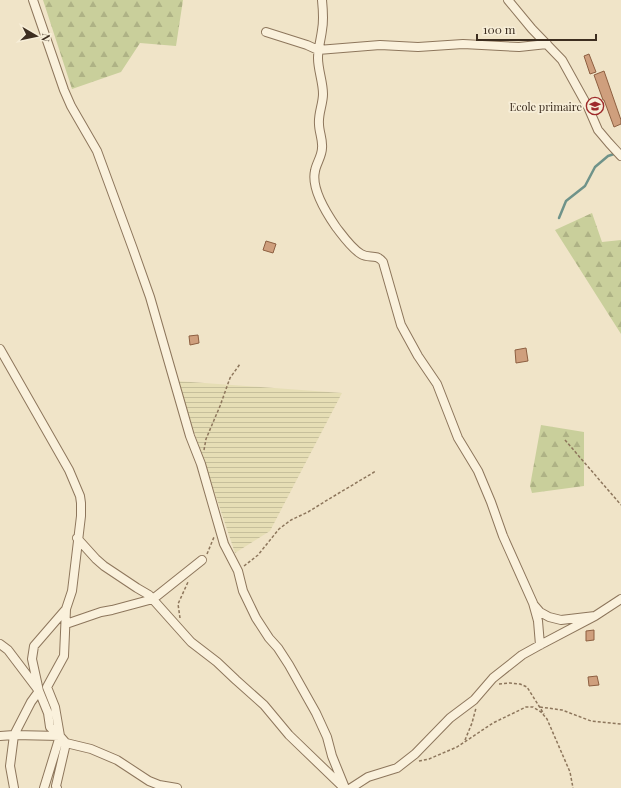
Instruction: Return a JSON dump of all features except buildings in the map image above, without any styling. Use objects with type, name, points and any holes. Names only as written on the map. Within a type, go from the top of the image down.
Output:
[{"type":"street","points":[[33,0],[64,90],[71,106],[97,151],[131,242],[150,297],[190,436],[201,464],[224,544],[238,571],[243,591],[256,618],[289,665],[316,713],[327,737],[332,756],[344,788]]},
{"type":"street","points":[[322,0],[323,30],[318,50],[323,95],[319,123],[322,149],[314,172],[315,185],[320,200],[336,226],[352,247],[364,256],[380,258],[383,262],[401,326],[418,356],[437,384],[458,438],[478,471],[492,502],[503,536],[533,603],[538,622],[540,644]]},
{"type":"street","points":[[508,0],[532,29],[562,60],[588,107],[598,130],[621,156]]},
{"type":"street","points":[[266,32],[318,50],[380,45],[418,47],[463,44],[519,47],[547,44]]},
{"type":"street","points":[[0,349],[69,470],[80,496],[81,503],[81,516],[77,538],[72,592],[66,609],[64,656],[47,687],[55,708],[60,736],[44,788]]},
{"type":"street","points":[[77,538],[96,559],[149,595],[190,642],[216,662],[264,705],[289,735],[344,788]]},
{"type":"street","points":[[66,624],[101,612],[153,599],[202,560]]},
{"type":"street","points":[[351,788],[368,777],[397,768],[415,754],[450,718],[474,700],[493,678],[522,655],[540,644],[595,616],[621,599]]},
{"type":"street","points":[[533,603],[540,612],[549,618],[561,620],[595,616]]},
{"type":"street","points":[[66,609],[34,646],[32,659],[39,691],[48,713],[50,727],[66,743],[91,749],[117,760],[149,781],[159,785],[177,788]]},
{"type":"street","points":[[0,644],[8,650],[39,691]]},
{"type":"street","points":[[14,788],[10,766],[14,735],[31,702],[39,691]]},
{"type":"street","points":[[0,736],[60,736]]},
{"type":"street","points":[[57,788],[56,786],[66,743]]},
{"type":"path","points":[[201,464],[206,438],[230,378],[240,364]]},
{"type":"path","points":[[565,440],[621,505]]},
{"type":"path","points":[[238,571],[246,563],[258,555],[279,529],[291,520],[308,512],[376,471]]},
{"type":"path","points":[[202,560],[208,553],[219,526]]},
{"type":"path","points":[[180,620],[178,604],[190,578]]},
{"type":"path","points":[[498,684],[520,684],[527,687],[547,719],[570,772],[573,788]]},
{"type":"path","points":[[416,762],[429,759],[450,750],[493,723],[526,708],[533,707],[541,712],[547,719]]},
{"type":"path","points":[[540,707],[562,710],[591,721],[621,724]]},
{"type":"path","points":[[464,742],[476,709]]},
{"type":"shaded area","points":[[177,381],[342,393],[270,531],[235,553]]},
{"type":"green space","points":[[43,0],[183,0],[176,46],[140,43],[121,72],[72,89]]},
{"type":"green space","points":[[592,213],[602,242],[621,240],[621,334],[555,230]]},
{"type":"green space","points":[[541,425],[584,432],[584,486],[532,493],[530,486]]},
{"type":"waterway","points":[[559,218],[566,201],[585,186],[595,167],[608,156],[617,153]]},
{"type":"place","name":"Ecole primaire","points":[[595,106]]}]
